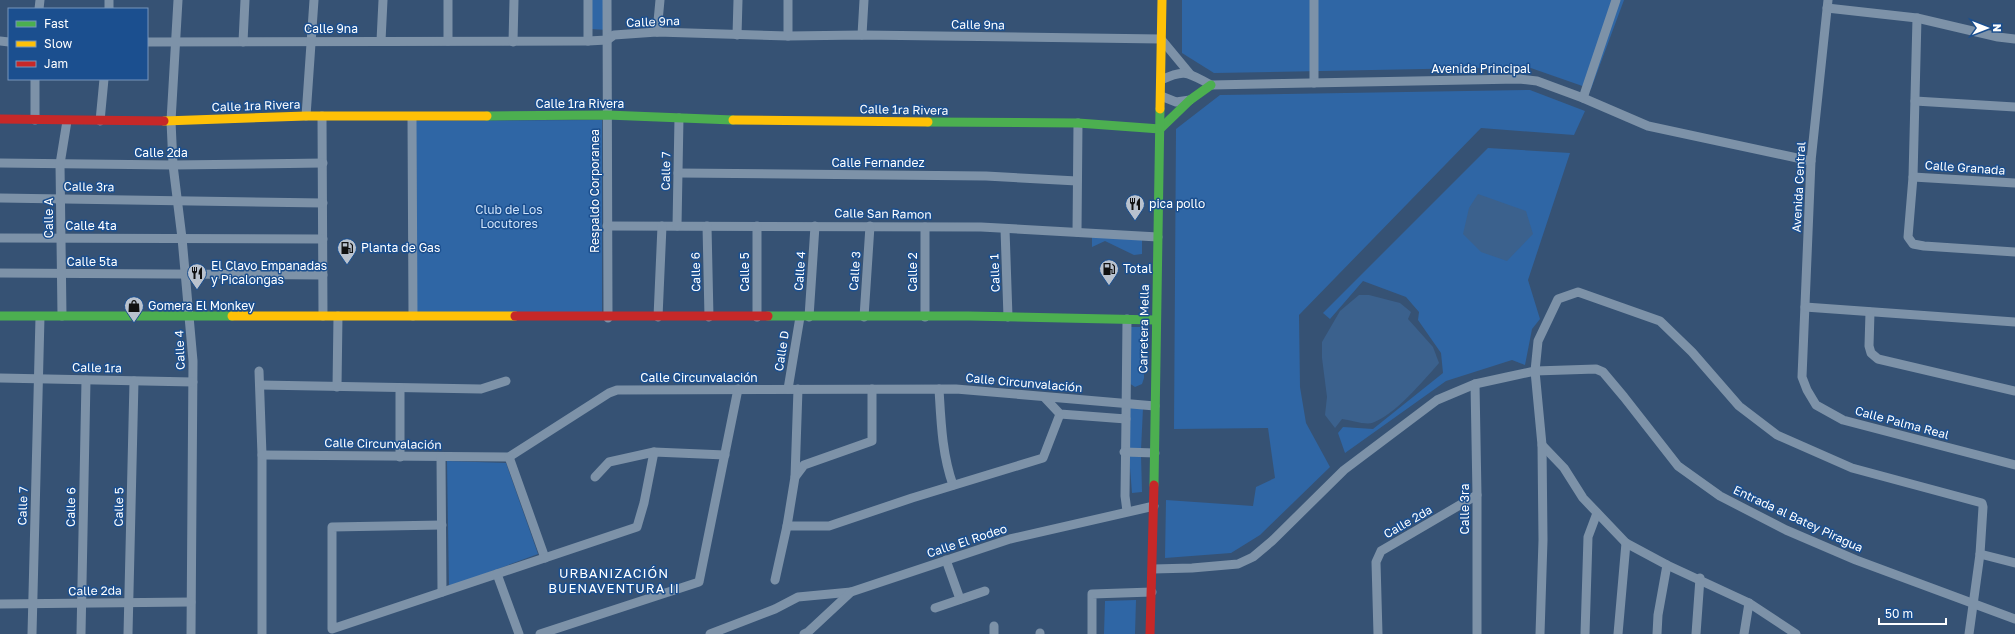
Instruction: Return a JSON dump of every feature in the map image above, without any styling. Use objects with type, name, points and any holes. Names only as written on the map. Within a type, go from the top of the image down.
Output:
[{"type":"street","name":"Calle 4","points":[[178,0],[172,121],[173,165],[190,316],[193,382],[191,634]]},
{"type":"street","points":[[243,42],[246,0]]},
{"type":"street","points":[[306,116],[314,0]]},
{"type":"street","points":[[381,41],[383,0]]},
{"type":"street","points":[[448,0],[448,41]]},
{"type":"street","points":[[513,42],[514,0]]},
{"type":"street","points":[[588,0],[588,41]]},
{"type":"street","name":"Respaldo Corporanea","points":[[607,0],[608,318]]},
{"type":"street","points":[[657,32],[660,0]]},
{"type":"street","points":[[738,0],[738,35]]},
{"type":"street","points":[[788,0],[788,36]]},
{"type":"street","points":[[862,35],[864,0]]},
{"type":"street","name":"Carretera Mella","points":[[1150,634],[1153,569],[1162,0]]},
{"type":"street","points":[[1314,0],[1314,83]]},
{"type":"street","points":[[1583,98],[1616,0]]},
{"type":"street","points":[[1828,4],[1917,18],[1998,37],[2015,39]]},
{"type":"street","name":"Avenida Central","points":[[1802,376],[1811,161],[1828,4]]},
{"type":"street","points":[[1917,18],[1913,176],[1908,237],[1913,244],[1924,246],[2015,252]]},
{"type":"street","name":"Calle 9na","points":[[148,42],[588,41],[606,40],[614,36],[657,32],[788,36],[862,35],[1161,39]]},
{"type":"street","points":[[1161,39],[1190,74]]},
{"type":"street","points":[[1160,129],[1190,100],[1211,85],[1190,74],[1182,72],[1161,80]]},
{"type":"street","name":"Avenida Principal","points":[[1211,85],[1519,79],[1537,81],[1583,98],[1648,126],[1811,161]]},
{"type":"street","points":[[35,80],[35,120]]},
{"type":"street","points":[[100,121],[104,80]]},
{"type":"street","points":[[1161,96],[1176,102],[1190,100]]},
{"type":"street","points":[[1915,101],[2015,107]]},
{"type":"street","name":"Calle 1ra Rivera","points":[[0,119],[67,121],[172,121],[306,116],[412,117],[607,115],[679,118],[1078,123],[1160,129]]},
{"type":"street","points":[[322,116],[323,316]]},
{"type":"street","points":[[412,117],[413,316]]},
{"type":"street","name":"Calle 7","points":[[677,226],[679,118]]},
{"type":"street","name":"Calle A","points":[[62,316],[62,199],[60,164],[67,121]]},
{"type":"street","points":[[1076,232],[1078,123]]},
{"type":"street","name":"Calle 2da","points":[[0,163],[173,165],[323,163]]},
{"type":"street","name":"Calle Fernandez","points":[[678,173],[986,176],[1077,181]]},
{"type":"street","name":"Calle Granada","points":[[1913,176],[2015,183]]},
{"type":"street","name":"Calle 3ra","points":[[0,198],[323,203]]},
{"type":"street","name":"Calle San Ramon","points":[[607,226],[870,226],[1005,228],[1158,237]]},
{"type":"street","points":[[658,317],[662,226]]},
{"type":"street","name":"Calle 6","points":[[707,226],[709,317]]},
{"type":"street","name":"Calle 5","points":[[757,226],[757,317]]},
{"type":"street","name":"Calle 4","points":[[805,317],[815,226]]},
{"type":"street","name":"Calle 3","points":[[864,317],[870,226]]},
{"type":"street","name":"Calle 2","points":[[925,227],[925,317]]},
{"type":"street","name":"Calle 1","points":[[1005,228],[1008,317]]},
{"type":"street","name":"Calle 4ta","points":[[0,238],[323,239]]},
{"type":"street","name":"Calle 5ta","points":[[0,273],[323,275]]},
{"type":"street","points":[[1540,634],[1543,540],[1542,445],[1535,371],[1538,341],[1558,298],[1578,292],[1660,321],[1692,352],[1739,406],[1776,435],[1852,468],[1982,503],[1980,554],[1972,603],[1969,634]]},
{"type":"street","points":[[1805,307],[2015,322]]},
{"type":"street","points":[[1870,312],[1868,346],[1871,354],[1878,359],[2015,391]]},
{"type":"street","points":[[0,316],[413,316],[608,318],[1008,317],[1156,320]]},
{"type":"street","points":[[337,387],[338,316]]},
{"type":"street","name":"Calle 7","points":[[32,634],[40,317]]},
{"type":"street","name":"Calle D","points":[[788,389],[805,317]]},
{"type":"street","points":[[1127,319],[1127,403],[1124,452],[1125,496],[1127,511]]},
{"type":"street","name":"Entrada al Batey Piragua","points":[[1153,569],[1192,568],[1238,564],[1253,557],[1272,541],[1344,470],[1438,400],[1474,384],[1535,371],[1596,369],[1603,372],[1678,466],[1720,496],[1786,530],[1856,560],[2015,619]]},
{"type":"street","points":[[259,371],[262,455],[262,634]]},
{"type":"street","name":"Calle Palma Real","points":[[1802,376],[1807,390],[1816,405],[1843,420],[2015,465]]},
{"type":"street","name":"Calle 1ra","points":[[0,378],[193,382]]},
{"type":"street","name":"Calle 6","points":[[81,634],[80,603],[86,380]]},
{"type":"street","name":"Calle 5","points":[[128,634],[134,381]]},
{"type":"street","points":[[260,385],[481,389],[506,381]]},
{"type":"street","name":"Calle 3ra","points":[[1474,384],[1477,495],[1478,634]]},
{"type":"street","points":[[400,388],[400,457]]},
{"type":"street","points":[[540,634],[699,582],[738,389]]},
{"type":"street","name":"Calle Circunvalación","points":[[262,455],[509,457],[613,391],[738,389],[939,389],[1155,406]]},
{"type":"street","points":[[774,580],[787,526],[795,477],[798,389]]},
{"type":"street","points":[[795,477],[804,465],[872,441],[872,389]]},
{"type":"street","points":[[939,389],[941,435],[947,467],[953,485]]},
{"type":"street","points":[[1045,398],[1060,414],[1126,419]]},
{"type":"street","points":[[787,526],[829,526],[953,485],[1043,458],[1060,414]]},
{"type":"street","points":[[1542,445],[1564,468],[1583,498],[1626,543],[1667,565],[1700,578],[1749,602],[1796,634]]},
{"type":"street","points":[[595,477],[609,462],[654,452],[725,455]]},
{"type":"street","points":[[442,525],[332,527],[332,629],[637,527],[644,503],[654,452]]},
{"type":"street","points":[[1124,452],[1155,453]]},
{"type":"street","points":[[441,457],[442,592]]},
{"type":"street","points":[[509,457],[545,558]]},
{"type":"street","name":"Calle 2da","points":[[1378,634],[1376,562],[1381,551],[1477,495]]},
{"type":"street","name":"Calle El Rodeo","points":[[804,634],[851,592],[1010,539],[1154,506]]},
{"type":"street","points":[[1586,634],[1588,537],[1597,513]]},
{"type":"street","points":[[1618,634],[1626,543]]},
{"type":"street","points":[[1980,554],[2015,563]]},
{"type":"street","points":[[946,560],[960,599]]},
{"type":"street","points":[[1657,634],[1667,565]]},
{"type":"street","points":[[497,574],[519,634]]},
{"type":"street","points":[[1696,634],[1700,578]]},
{"type":"street","points":[[935,608],[985,591]]},
{"type":"street","points":[[710,634],[775,609],[798,597],[851,592]]},
{"type":"street","points":[[1092,634],[1092,594],[1152,592]]},
{"type":"street","name":"Calle 2da","points":[[0,604],[191,602]]},
{"type":"street","points":[[1744,634],[1749,602]]},
{"type":"green space","points":[[591,0],[607,0],[607,30],[591,29]]},
{"type":"green space","points":[[1182,0],[1624,0],[1591,89],[1528,67],[1214,73],[1182,53]]},
{"type":"green space","points":[[1530,90],[1585,111],[1574,135],[1481,128],[1299,315],[1300,387],[1306,423],[1330,467],[1260,535],[1231,553],[1165,558],[1166,500],[1253,506],[1256,487],[1275,478],[1268,428],[1174,429],[1176,129],[1220,95]]},
{"type":"green space","name":"Club de Los Locutores","points":[[602,120],[602,314],[417,312],[416,121]]},
{"type":"green space","points":[[1488,148],[1570,153],[1528,280],[1540,319],[1532,329],[1525,365],[1512,360],[1446,381],[1345,453],[1338,433],[1343,427],[1373,429],[1443,373],[1441,353],[1418,320],[1419,312],[1406,297],[1363,281],[1330,319],[1323,313]]},
{"type":"green space","points":[[1092,237],[1142,238],[1142,254],[1134,255],[1105,241],[1092,247]]},
{"type":"green space","points":[[1130,327],[1145,327],[1144,378],[1142,384],[1135,387],[1129,383]]},
{"type":"green space","points":[[1130,407],[1143,408],[1141,450],[1129,450]]},
{"type":"green space","points":[[1129,455],[1141,455],[1142,492],[1132,493]]},
{"type":"green space","points":[[447,461],[506,463],[538,554],[449,587]]},
{"type":"green space","points":[[1136,600],[1135,634],[1104,634],[1105,601]]},
{"type":"shaded area","points":[[1478,194],[1526,211],[1533,234],[1507,261],[1481,252],[1463,234],[1469,208]]},
{"type":"shaded area","points":[[1359,295],[1369,295],[1400,303],[1411,312],[1408,319],[1433,347],[1439,363],[1408,397],[1381,419],[1372,423],[1362,423],[1342,419],[1335,428],[1325,415],[1327,397],[1322,358],[1322,342],[1340,311]]},
{"type":"traffic: fast","points":[[928,122],[1078,123],[1160,129],[1190,100],[1211,85]]},
{"type":"traffic: fast","points":[[1154,485],[1160,109]]},
{"type":"traffic: fast","points":[[487,116],[607,115],[733,120]]},
{"type":"traffic: fast","points":[[0,316],[232,316]]},
{"type":"traffic: fast","points":[[768,316],[969,316],[1156,320]]},
{"type":"traffic: slow","points":[[1160,109],[1162,0]]},
{"type":"traffic: slow","points":[[164,121],[306,116],[487,116]]},
{"type":"traffic: slow","points":[[733,120],[928,122]]},
{"type":"traffic: slow","points":[[232,316],[515,316]]},
{"type":"traffic: jam","points":[[0,119],[164,121]]},
{"type":"traffic: jam","points":[[515,316],[768,316]]},
{"type":"traffic: jam","points":[[1150,634],[1154,485]]},
{"type":"place","name":"pica pollo","points":[[1135,221]]},
{"type":"place","name":"Planta de Gas","points":[[347,265]]},
{"type":"place","name":"Total","points":[[1109,286]]},
{"type":"place","name":"El Clavo Empanadas y Picalongas","points":[[197,290]]},
{"type":"place","name":"Gomera El Monkey","points":[[134,323]]},
{"type":"district","name":"URBANIZACIÓN BUENAVENTURA II","points":[[614,580]]}]
